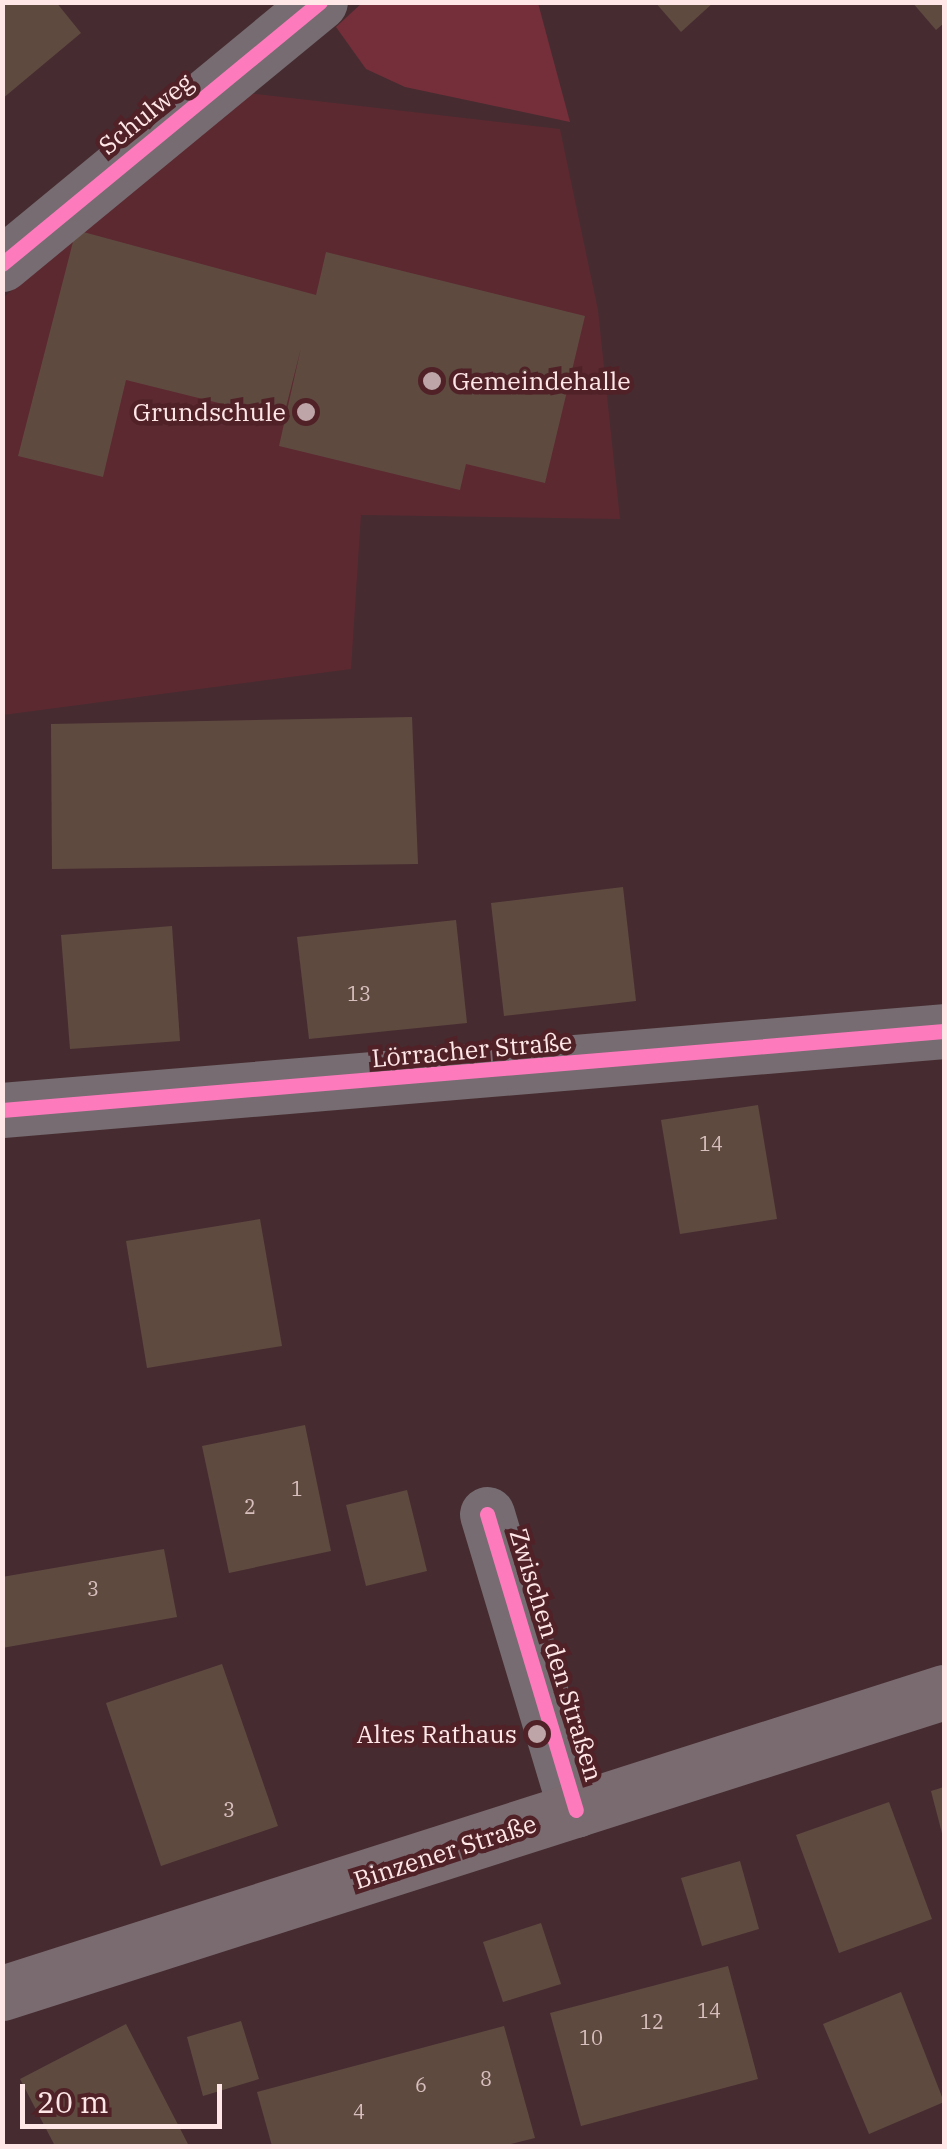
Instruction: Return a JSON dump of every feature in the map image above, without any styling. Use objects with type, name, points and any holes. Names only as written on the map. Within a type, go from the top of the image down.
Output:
[{"type":"main road","name":"Binzener Straße","points":[[2,1993],[944,1692]]},
{"type":"street","name":"Schulweg","points":[[2,264],[320,2]]},
{"type":"street","name":"Lörracher Straße","points":[[2,1110],[944,1031]]},
{"type":"street","name":"Zwischen den Straßen","points":[[488,1514],[576,1810]]},
{"type":"shaded area","points":[[362,3],[538,3],[570,122],[405,87],[366,69],[336,27]]},
{"type":"shaded area","name":"Grundschule","points":[[239,92],[560,129],[598,310],[620,519],[361,515],[351,669],[3,715],[3,298]]},
{"type":"building","points":[[2,2],[56,2],[81,33],[2,99]]},
{"type":"building","points":[[655,2],[714,2],[681,32]]},
{"type":"building","points":[[912,2],[944,2],[944,23],[936,30]]},
{"type":"building","points":[[76,230],[316,295],[326,252],[585,316],[545,483],[466,464],[460,490],[279,446],[301,348],[283,419],[126,380],[103,477],[18,456]]},
{"type":"building","points":[[412,717],[418,864],[52,869],[51,724]]},
{"type":"building","points":[[623,887],[636,1001],[504,1016],[491,903]]},
{"type":"building","points":[[456,920],[467,1023],[309,1039],[297,937]]},
{"type":"building","points":[[172,926],[180,1041],[70,1049],[61,935]]},
{"type":"building","points":[[758,1105],[777,1219],[680,1234],[661,1120]]},
{"type":"building","points":[[260,1219],[282,1346],[147,1368],[126,1241]]},
{"type":"building","points":[[305,1425],[331,1551],[229,1573],[202,1446]]},
{"type":"building","points":[[407,1490],[427,1571],[366,1586],[346,1505]]},
{"type":"building","points":[[164,1549],[177,1617],[2,1648],[2,1577]]},
{"type":"building","points":[[222,1664],[278,1826],[161,1866],[106,1703]]},
{"type":"building","points":[[944,1787],[944,1837],[943,1837],[931,1791]]},
{"type":"building","points":[[889,1802],[932,1919],[839,1953],[796,1835]]},
{"type":"building","points":[[740,1861],[759,1929],[702,1946],[681,1878]]},
{"type":"building","points":[[541,1923],[561,1984],[503,2002],[483,1942]]},
{"type":"building","points":[[728,1966],[758,2079],[581,2126],[550,2013]]},
{"type":"building","points":[[901,1992],[944,2102],[869,2134],[823,2024]]},
{"type":"building","points":[[241,2021],[259,2079],[203,2096],[187,2037]]},
{"type":"building","points":[[126,2024],[189,2146],[55,2146],[20,2079]]},
{"type":"building","points":[[504,2026],[535,2138],[503,2146],[272,2146],[257,2092]]},
{"type":"cycle path","points":[[2,264],[320,2]]},
{"type":"cycle path","points":[[2,1110],[944,1031]]},
{"type":"cycle path","points":[[487,1514],[576,1810]]},
{"type":"place","name":"Gemeindehalle","points":[[432,381]]},
{"type":"place","name":"Grundschule","points":[[306,412]]},
{"type":"place","name":"Altes Rathaus","points":[[537,1734]]}]
